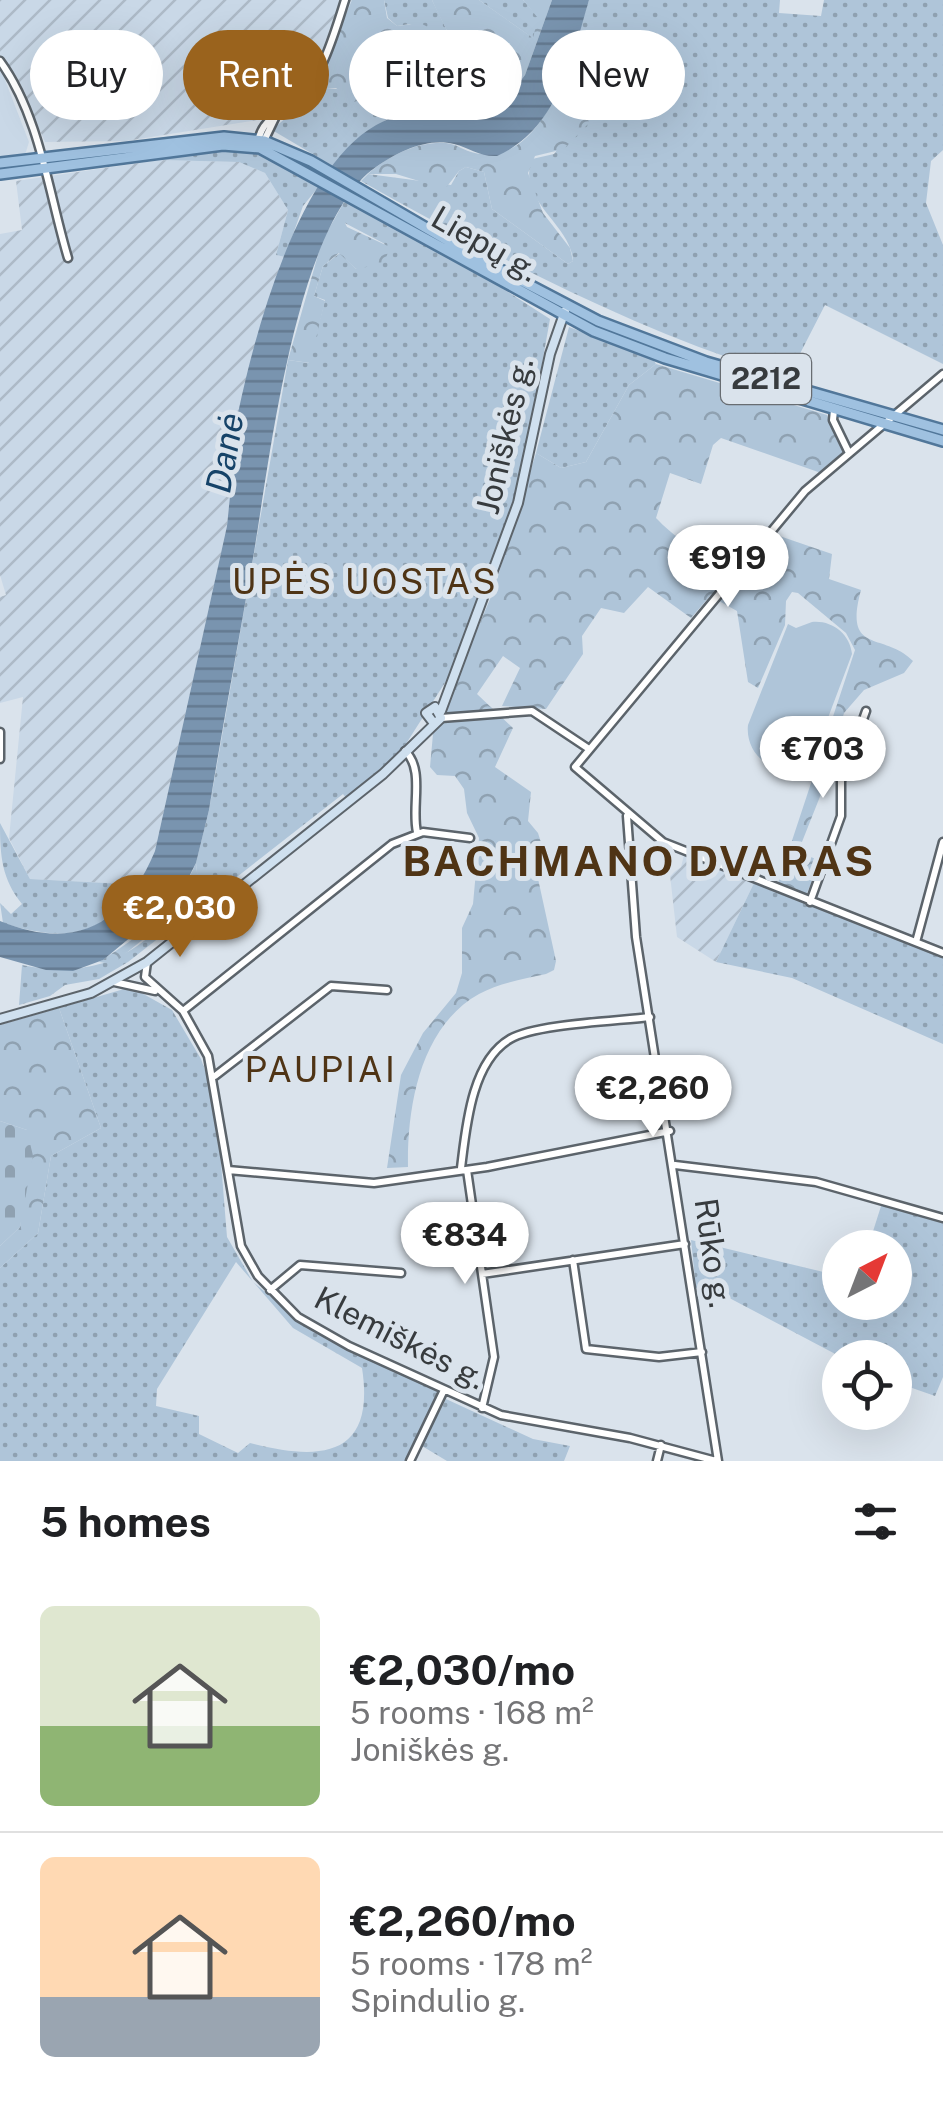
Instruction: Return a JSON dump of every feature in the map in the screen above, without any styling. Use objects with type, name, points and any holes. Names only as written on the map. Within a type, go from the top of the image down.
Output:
[{"type":"main road","name":"Liepų g.","points":[[0,174],[42,163],[224,137],[260,144],[309,166],[565,311],[645,351],[943,441]]},
{"type":"main road","name":"Liepų g.","points":[[0,162],[42,163]]},
{"type":"main road","name":"Liepų g.","points":[[565,311],[706,362],[943,430]]},
{"type":"main road","name":"Joniškės g.","points":[[0,1019],[114,982],[147,962],[328,819],[406,751],[435,715],[518,504],[565,311]]},
{"type":"street","points":[[260,144],[284,108],[307,92],[345,0]]},
{"type":"street","points":[[0,62],[18,94],[42,163],[68,258]]},
{"type":"street","points":[[943,374],[805,491],[589,749],[576,771],[663,842],[943,953]]},
{"type":"street","points":[[834,410],[832,420],[849,453]]},
{"type":"street","points":[[435,715],[532,711],[589,749]]},
{"type":"street","points":[[810,902],[841,816],[841,781],[866,711]]},
{"type":"street","points":[[0,732],[0,759]]},
{"type":"street","points":[[406,751],[416,767],[413,805],[417,832]]},
{"type":"street","name":"Rūko g.","points":[[627,815],[636,938],[670,1131],[717,1461]]},
{"type":"street","points":[[184,1011],[378,855],[417,832],[470,838]]},
{"type":"street","points":[[916,942],[943,842]]},
{"type":"street","points":[[114,982],[144,981],[147,962]]},
{"type":"street","name":"Klemiškės g.","points":[[136,969],[144,981],[184,1011],[215,1076],[241,1246],[270,1290],[322,1333],[482,1408],[514,1418],[661,1445],[717,1461]]},
{"type":"street","points":[[215,1076],[331,986],[387,990]]},
{"type":"street","points":[[482,1408],[494,1366],[464,1169],[472,1103],[492,1058],[508,1039],[650,1017]]},
{"type":"street","points":[[228,1170],[360,1183],[464,1169],[670,1131]]},
{"type":"street","points":[[675,1165],[816,1182],[943,1218]]},
{"type":"street","points":[[482,1274],[685,1244]]},
{"type":"street","points":[[573,1260],[586,1349],[659,1358],[702,1352]]},
{"type":"street","points":[[270,1290],[300,1264],[400,1273]]},
{"type":"street","points":[[410,1461],[444,1390]]},
{"type":"street","points":[[657,1461],[661,1445]]},
{"type":"shaded area","points":[[0,0],[352,0],[329,53],[329,30],[183,30],[183,120],[258,120],[126,141],[45,142],[35,120],[163,120],[163,30],[30,30],[30,108],[15,75],[0,56]]},
{"type":"shaded area","points":[[552,0],[589,0],[580,30],[542,30],[542,118],[518,144],[497,156],[444,142],[423,144],[393,156],[376,167],[348,196],[324,239],[305,292],[277,411],[209,810],[196,863],[178,898],[103,960],[73,971],[46,970],[0,957],[0,921],[52,934],[94,925],[128,898],[155,851],[227,526],[232,476],[227,475],[244,386],[276,278],[297,226],[322,181],[351,144],[386,120],[522,120],[525,75]]},
{"type":"shaded area","points":[[0,67],[29,142],[25,155],[0,157]]},
{"type":"shaded area","points":[[160,160],[239,162],[265,173],[288,210],[276,255],[285,257],[234,428],[227,474],[232,476],[227,526],[155,851],[143,880],[126,884],[30,879],[9,838],[23,697],[0,703],[0,597],[6,595],[0,575],[0,234],[22,230],[16,181]]},
{"type":"shaded area","points":[[684,855],[754,883],[716,962],[677,937],[670,875],[681,867]]},
{"type":"green space","points":[[352,0],[384,0],[387,18],[397,26],[420,23],[428,27],[429,30],[349,30],[349,98],[336,88],[329,88],[329,53]]},
{"type":"green space","points":[[384,0],[432,0],[447,30],[421,30],[410,24],[397,26],[388,18]]},
{"type":"green space","points":[[432,0],[479,0],[522,30],[447,30]]},
{"type":"green space","points":[[479,0],[523,0],[539,18],[534,39]]},
{"type":"green space","points":[[523,0],[552,0],[522,79],[522,30],[533,38],[538,18]]},
{"type":"green space","points":[[589,0],[780,0],[779,13],[821,16],[824,0],[943,0],[943,150],[931,161],[926,203],[943,245],[943,364],[825,305],[788,377],[623,316],[464,238],[361,181],[368,174],[451,185],[466,167],[484,172],[492,209],[568,264],[573,261],[564,235],[531,187],[532,159],[554,154],[581,120],[685,120],[685,30],[580,30]]},
{"type":"green space","points":[[329,88],[349,90],[349,120],[386,120],[333,166],[272,130],[283,120],[329,120]]},
{"type":"green space","points":[[542,118],[589,123],[564,149],[535,156],[528,173],[543,213],[570,248],[573,261],[568,264],[492,209],[484,172],[466,167],[445,189],[396,174],[368,174],[394,156],[425,144],[446,143],[492,154],[508,150],[533,131]]},
{"type":"green space","points":[[221,150],[264,154],[320,185],[303,206],[285,257],[276,255],[288,210],[265,173],[239,162],[160,160]]},
{"type":"green space","points":[[345,200],[461,262],[550,319],[522,476],[448,678],[402,750],[347,799],[343,794],[128,962],[99,979],[65,985],[50,996],[19,1005],[22,965],[78,968],[124,954],[162,924],[198,881],[196,863],[209,810],[288,360],[309,363],[325,300],[314,296],[323,266],[340,253],[356,269],[385,244],[341,221],[339,211]]},
{"type":"green space","points":[[339,211],[347,227],[390,247],[384,263],[356,269],[339,253],[323,266],[314,296],[325,301],[310,363],[288,360],[322,241]]},
{"type":"green space","points":[[569,327],[652,358],[656,364],[629,385],[586,462],[561,468],[536,453]]},
{"type":"green space","points":[[656,364],[827,415],[844,452],[821,473],[721,438],[713,445],[701,484],[670,473],[656,518],[682,540],[714,557],[735,558],[745,541],[762,530],[832,554],[829,579],[861,590],[857,625],[862,634],[913,661],[904,673],[864,690],[844,713],[821,794],[798,852],[821,861],[806,895],[778,883],[855,650],[846,633],[798,593],[792,592],[786,601],[785,625],[758,688],[748,682],[737,611],[710,596],[691,618],[648,587],[624,613],[601,608],[582,636],[583,654],[546,709],[502,706],[520,668],[503,656],[477,694],[513,728],[495,767],[531,792],[528,821],[538,833],[544,852],[535,865],[556,961],[554,970],[503,984],[459,1008],[430,1047],[421,1070],[410,1119],[408,1167],[387,1168],[401,1075],[423,1033],[456,993],[462,973],[462,928],[473,904],[479,838],[467,813],[464,789],[455,776],[437,775],[430,767],[433,734],[493,592],[536,453],[561,468],[586,462],[629,385]]},
{"type":"green space","points":[[812,622],[826,623],[839,630],[848,640],[852,654],[814,755],[793,769],[781,769],[770,766],[753,750],[748,725],[788,624],[796,628]]},
{"type":"green space","points":[[0,823],[30,879],[126,884],[143,880],[113,914],[82,930],[46,933],[3,923],[0,903],[11,914],[22,904],[4,867]]},
{"type":"green space","points":[[196,863],[198,881],[175,913],[113,964],[99,962],[156,920],[179,894]]},
{"type":"green space","points":[[754,883],[943,958],[943,1044],[792,978],[716,962]]},
{"type":"green space","points":[[131,987],[172,1010],[201,1059],[216,1101],[227,1237],[252,1281],[236,1262],[157,1389],[156,1406],[199,1416],[199,1434],[238,1453],[250,1443],[299,1452],[319,1451],[337,1446],[351,1436],[360,1421],[364,1398],[362,1368],[293,1328],[254,1283],[314,1332],[437,1390],[438,1398],[406,1461],[0,1461],[0,1268],[38,1233],[51,1156],[101,1128],[59,1008]]},
{"type":"green space","points":[[59,1008],[101,1128],[51,1156],[38,1233],[0,1268],[0,1246],[20,1227],[27,1130],[0,1121],[0,1025]]},
{"type":"green space","points":[[0,1121],[27,1130],[33,1156],[20,1227],[0,1246]]},
{"type":"green space","points":[[882,1203],[943,1223],[943,1377],[935,1396],[912,1388],[912,1340],[822,1340],[822,1347],[716,1291],[696,1288],[691,1240],[822,1272],[822,1320],[912,1320],[912,1230],[873,1230]]},
{"type":"green space","points":[[446,1399],[533,1439],[570,1446],[564,1461],[447,1461],[422,1446]]},
{"type":"district","name":"UPĖS UOSTAS","points":[[365,582]]},
{"type":"district","name":"BACHMANO DVARAS","points":[[639,861]]},
{"type":"district","name":"PAUPIAI","points":[[321,1070]]},
{"type":"water label","name":"Danė","points":[[225,453]]}]
